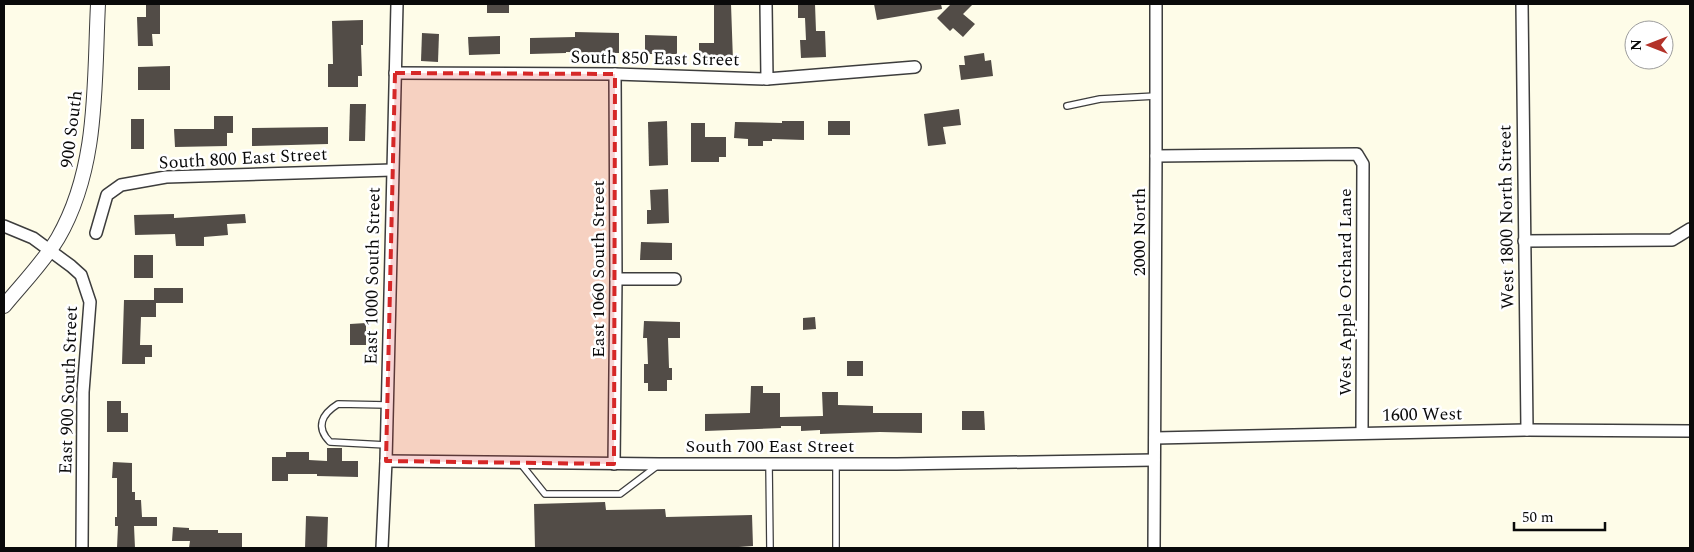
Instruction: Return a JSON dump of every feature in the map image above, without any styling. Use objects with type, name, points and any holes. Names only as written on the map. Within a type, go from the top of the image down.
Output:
[{"type":"street","name":"900 South","points":[[4,306],[50,250],[73,208],[84,177],[92,125],[98,4]]},
{"type":"street","name":"East 1000 South Street","points":[[382,548],[386,461],[397,4]]},
{"type":"street","points":[[766,4],[767,78]]},
{"type":"street","name":"2000 North","points":[[1154,548],[1156,4]]},
{"type":"street","name":"West 1800 North Street","points":[[1522,4],[1527,430]]},
{"type":"street","name":"South 850 East Street","points":[[395,73],[615,74],[767,78],[915,67]]},
{"type":"street","name":"East 1060 South Street","points":[[614,464],[616,280],[615,74]]},
{"type":"street","name":"West Apple Orchard Lane","points":[[1156,156],[1356,154],[1363,164],[1362,432]]},
{"type":"street","name":"South 800 East Street","points":[[96,232],[107,195],[122,185],[166,177],[392,170]]},
{"type":"street","points":[[4,226],[33,238],[50,250]]},
{"type":"street","points":[[1524,241],[1672,240],[1690,229]]},
{"type":"street","name":"East 900 South Street","points":[[50,250],[81,275],[90,302],[83,392],[82,548]]},
{"type":"street","points":[[616,280],[675,279]]},
{"type":"street","name":"1600 West","points":[[1155,438],[1362,432],[1690,431]]},
{"type":"street","name":"South 700 East Street","points":[[386,461],[769,464],[1154,460]]},
{"type":"lane","points":[[1067,106],[1100,99],[1156,96]]},
{"type":"lane","points":[[386,405],[338,404],[322,420],[321,429],[323,436],[330,442],[386,445]]},
{"type":"lane","points":[[520,462],[545,494],[620,494],[659,464]]},
{"type":"lane","points":[[836,463],[836,548]]},
{"type":"lane","points":[[769,464],[770,548]]},
{"type":"highlighted area","points":[[395,73],[615,74],[614,464],[386,461]]},
{"type":"building","points":[[146,4],[160,4],[160,34],[152,34],[153,46],[138,46],[137,17],[146,17]]},
{"type":"building","points":[[487,4],[509,4],[509,13],[487,13]]},
{"type":"building","points":[[714,4],[731,4],[733,61],[699,62],[699,43],[714,43]]},
{"type":"building","points":[[798,4],[815,4],[816,31],[825,31],[826,57],[801,58],[800,40],[806,40],[805,18],[798,18]]},
{"type":"building","points":[[874,4],[941,4],[942,9],[877,20]]},
{"type":"building","points":[[951,4],[973,4],[963,14],[975,24],[963,37],[953,28],[950,31],[937,18]]},
{"type":"building","points":[[363,20],[363,45],[361,45],[362,76],[358,76],[358,87],[328,87],[328,64],[333,64],[332,21]]},
{"type":"building","points":[[575,32],[619,33],[619,53],[566,52],[530,54],[530,38],[575,37]]},
{"type":"building","points":[[422,33],[439,34],[438,62],[421,61]]},
{"type":"building","points":[[645,35],[677,36],[677,54],[645,54]]},
{"type":"building","points":[[500,36],[500,54],[469,55],[468,37]]},
{"type":"building","points":[[984,53],[985,61],[991,60],[993,76],[961,80],[959,65],[965,65],[964,56]]},
{"type":"building","points":[[170,66],[170,90],[138,90],[138,67]]},
{"type":"building","points":[[350,104],[366,104],[365,141],[349,141]]},
{"type":"building","points":[[959,109],[961,125],[943,127],[946,144],[928,146],[924,114]]},
{"type":"building","points":[[214,116],[233,116],[233,133],[227,133],[227,146],[175,147],[174,129],[214,129]]},
{"type":"building","points":[[131,119],[144,119],[144,149],[131,149]]},
{"type":"building","points":[[667,121],[668,165],[649,166],[648,122]]},
{"type":"building","points":[[782,121],[804,121],[804,140],[772,139],[772,141],[763,141],[763,146],[748,146],[748,139],[734,138],[735,122],[782,123]]},
{"type":"building","points":[[828,121],[850,121],[850,135],[828,135]]},
{"type":"building","points":[[691,123],[705,123],[705,137],[726,137],[726,157],[719,157],[719,162],[691,162]]},
{"type":"building","points":[[328,127],[328,144],[252,146],[252,128]]},
{"type":"building","points":[[668,189],[669,223],[647,224],[647,210],[651,210],[650,190]]},
{"type":"building","points":[[174,214],[174,218],[245,214],[246,223],[227,224],[228,235],[204,237],[204,246],[176,246],[175,234],[135,235],[134,215]]},
{"type":"building","points":[[641,242],[672,243],[672,260],[640,260]]},
{"type":"building","points":[[134,255],[153,255],[153,278],[134,278]]},
{"type":"building","points":[[154,288],[183,288],[183,303],[156,303],[156,317],[141,317],[140,345],[152,345],[152,357],[145,357],[145,364],[122,364],[124,300],[154,300]]},
{"type":"building","points":[[815,317],[816,329],[803,330],[803,318]]},
{"type":"building","points":[[644,321],[680,322],[680,338],[668,338],[669,368],[672,368],[672,380],[667,380],[667,391],[648,391],[648,383],[644,383],[644,364],[648,364],[647,338],[643,338]]},
{"type":"building","points":[[366,323],[366,345],[350,345],[350,324]]},
{"type":"building","points":[[847,361],[863,361],[863,376],[847,376]]},
{"type":"building","points":[[751,386],[763,386],[763,393],[780,393],[780,417],[823,416],[822,392],[838,392],[838,405],[873,406],[873,413],[922,413],[922,433],[820,434],[820,430],[801,431],[801,426],[705,431],[705,414],[750,413]]},
{"type":"building","points":[[107,401],[121,401],[121,413],[128,413],[128,432],[107,432]]},
{"type":"building","points":[[962,411],[984,411],[985,430],[962,430]]},
{"type":"building","points":[[327,448],[342,448],[342,461],[358,461],[358,477],[288,474],[288,481],[272,481],[272,457],[286,457],[286,452],[309,452],[309,460],[327,461]]},
{"type":"building","points":[[113,462],[132,463],[132,492],[135,492],[135,500],[141,500],[142,517],[157,517],[157,526],[134,526],[135,548],[117,548],[118,526],[115,526],[115,517],[117,517],[117,478],[112,478]]},
{"type":"building","points":[[605,502],[606,510],[665,509],[666,517],[752,515],[753,546],[739,548],[535,548],[534,504]]},
{"type":"building","points":[[306,516],[328,517],[327,548],[305,548]]},
{"type":"building","points":[[173,527],[189,528],[189,530],[218,530],[218,533],[242,533],[242,548],[189,548],[190,541],[172,541]]}]
